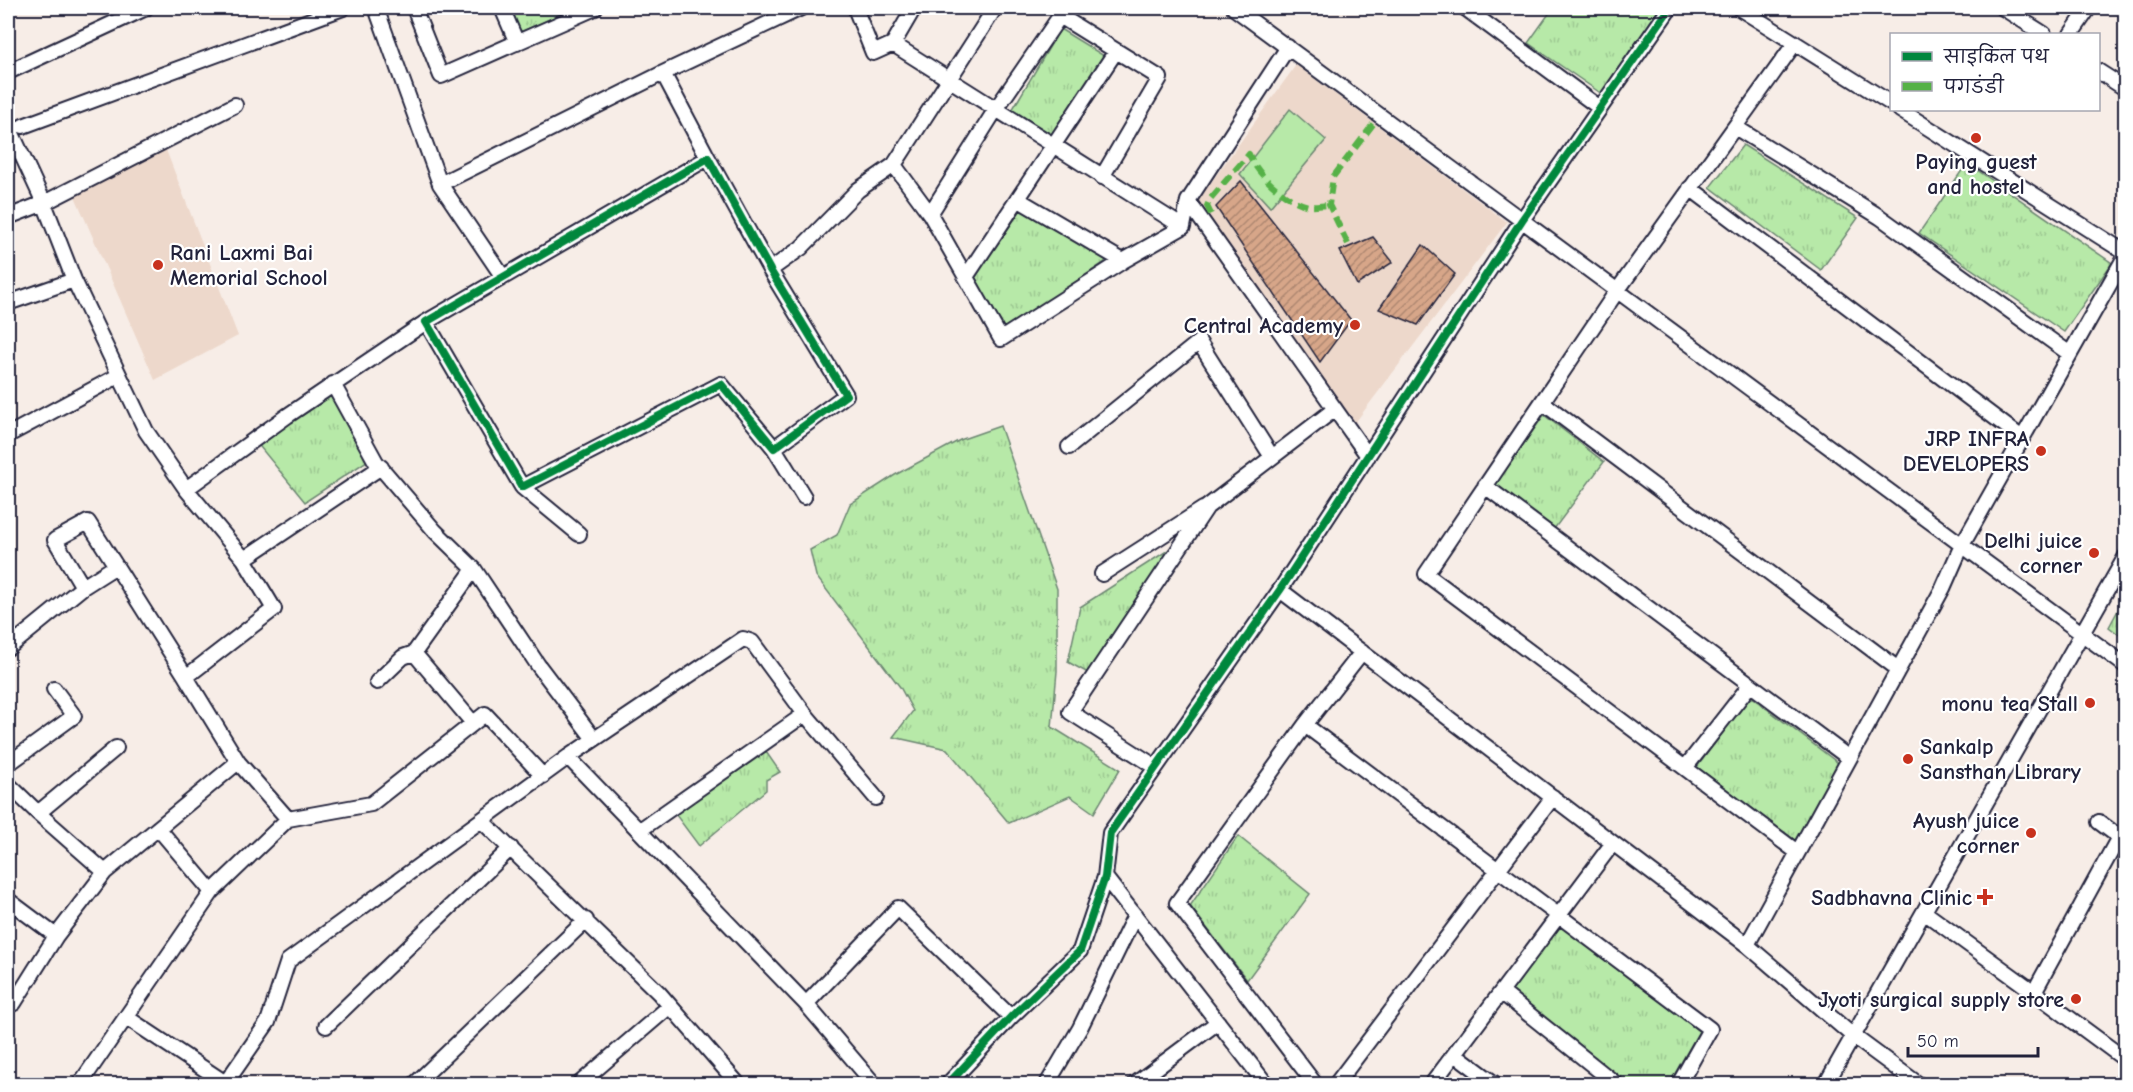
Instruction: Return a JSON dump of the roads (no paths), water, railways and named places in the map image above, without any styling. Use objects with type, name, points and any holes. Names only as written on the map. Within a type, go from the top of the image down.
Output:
[{"type":"street","points":[[110,22],[119,8]]},
{"type":"street","points":[[8,72],[110,22],[146,8]]},
{"type":"street","points":[[23,126],[343,8]]},
{"type":"street","points":[[376,8],[440,184],[503,277]]},
{"type":"street","points":[[414,8],[441,76],[595,8]]},
{"type":"street","points":[[502,8],[517,43]]},
{"type":"street","points":[[440,184],[663,73],[801,8]]},
{"type":"street","points":[[855,8],[873,53],[893,44],[914,8]]},
{"type":"street","points":[[770,270],[801,248],[858,190],[894,165],[995,8]]},
{"type":"street","points":[[1234,8],[2126,666]]},
{"type":"street","points":[[1465,8],[1600,108]]},
{"type":"street","points":[[948,1084],[1011,1017],[1080,951],[1104,877],[1110,833],[1280,590],[1522,220],[1670,8]]},
{"type":"street","points":[[1740,8],[1890,103]]},
{"type":"street","points":[[2003,8],[2042,33]]},
{"type":"street","points":[[2072,33],[2089,8]]},
{"type":"street","points":[[930,214],[996,109],[1060,16],[1160,78],[1102,177]]},
{"type":"street","points":[[1795,43],[1617,291],[1426,574],[1797,852]]},
{"type":"street","points":[[893,44],[1183,227]]},
{"type":"street","points":[[894,165],[930,214],[1001,339],[1123,261],[1183,227],[1188,201],[1288,47]]},
{"type":"street","points":[[966,277],[1116,51]]},
{"type":"street","points":[[2100,72],[2126,89]]},
{"type":"street","points":[[663,73],[770,270],[846,395],[774,448]]},
{"type":"street","points":[[8,217],[44,202],[235,105]]},
{"type":"street","points":[[1747,945],[1943,588],[1962,545],[2126,254],[1902,111]]},
{"type":"street","points":[[8,124],[44,202],[74,280],[118,376],[146,430],[186,489],[244,559],[274,609],[186,676]]},
{"type":"street","points":[[1735,127],[1880,218],[2070,354]]},
{"type":"street","points":[[186,489],[333,384],[426,322],[708,159]]},
{"type":"street","points":[[1690,188],[2022,438]]},
{"type":"street","points":[[1019,200],[1123,261]]},
{"type":"street","points":[[1188,201],[1368,456]]},
{"type":"street","points":[[8,303],[74,280]]},
{"type":"street","points":[[426,322],[522,487],[579,534]]},
{"type":"street","points":[[1069,447],[1198,342],[1272,457]]},
{"type":"street","points":[[8,435],[118,376]]},
{"type":"street","points":[[333,384],[381,467],[435,531],[474,569],[538,665],[594,739]]},
{"type":"street","points":[[522,487],[721,384],[774,448],[804,497]]},
{"type":"street","points":[[1542,402],[1898,669]]},
{"type":"street","points":[[1102,574],[1208,507],[1335,409]]},
{"type":"street","points":[[244,559],[381,467]]},
{"type":"street","points":[[1485,486],[1849,758]]},
{"type":"street","points":[[1156,767],[1071,712],[1208,507]]},
{"type":"street","points":[[83,587],[56,540],[88,522],[238,762],[288,819]]},
{"type":"street","points":[[1826,1084],[2126,556]]},
{"type":"street","points":[[8,648],[83,587],[116,566]]},
{"type":"street","points":[[377,681],[404,657],[414,653],[474,569]]},
{"type":"street","points":[[1280,590],[1747,945],[1853,1036],[1918,1084]]},
{"type":"street","points":[[126,1017],[226,1084],[268,1022],[288,961],[568,757],[743,639],[752,642],[805,714],[876,798]]},
{"type":"street","points":[[1315,1084],[1178,903],[1305,725],[1362,652]]},
{"type":"street","points":[[414,653],[473,723]]},
{"type":"street","points":[[1685,768],[1750,684]]},
{"type":"street","points":[[8,764],[74,716],[54,689]]},
{"type":"street","points":[[80,1084],[212,892],[288,819],[371,804],[485,714],[543,776]]},
{"type":"street","points":[[640,830],[805,714]]},
{"type":"street","points":[[1305,725],[1710,1029],[1679,1084]]},
{"type":"street","points":[[38,813],[116,748]]},
{"type":"street","points":[[568,757],[806,1005],[874,1084]]},
{"type":"street","points":[[8,1006],[14,1003],[56,936],[105,872],[238,762]]},
{"type":"street","points":[[8,784],[105,872]]},
{"type":"street","points":[[1336,1084],[1553,797]]},
{"type":"street","points":[[482,821],[586,920],[670,1006],[738,1084]]},
{"type":"street","points":[[2034,992],[2122,840],[2099,822]]},
{"type":"street","points":[[158,828],[212,892]]},
{"type":"street","points":[[1432,1084],[1613,843]]},
{"type":"street","points":[[326,1026],[511,848]]},
{"type":"street","points":[[1104,877],[1266,1084]]},
{"type":"street","points":[[8,900],[56,936]]},
{"type":"street","points":[[806,1005],[898,908],[1011,1017]]},
{"type":"street","points":[[1924,912],[2126,1060]]},
{"type":"street","points":[[1047,1084],[1080,1028],[1135,915]]},
{"type":"street","points":[[415,1084],[586,920]]},
{"type":"street","points":[[1501,992],[1616,1084]]},
{"type":"street","points":[[579,1084],[670,1006]]},
{"type":"street","points":[[1135,1084],[1218,1022]]},
{"type":"street","points":[[1455,1054],[1495,1084]]},
{"type":"street","points":[[2120,1084],[2126,1076]]},
{"type":"place","name":"Paying guest and hostel","points":[[1976,138]]},
{"type":"place","name":"Rani Laxmi Bai Memorial School","points":[[158,265]]},
{"type":"place","name":"Central Academy","points":[[1355,325]]},
{"type":"place","name":"JRP INFRA DEVELOPERS","points":[[2041,451]]},
{"type":"place","name":"Delhi juice corner","points":[[2094,553]]},
{"type":"place","name":"monu tea Stall","points":[[2090,703]]},
{"type":"place","name":"Sankalp Sansthan Library","points":[[1908,759]]},
{"type":"place","name":"Ayush juice corner","points":[[2031,833]]},
{"type":"place","name":"Sadbhavna Clinic","points":[[1985,897]]},
{"type":"place","name":"Jyoti surgical supply store","points":[[2076,999]]}]
